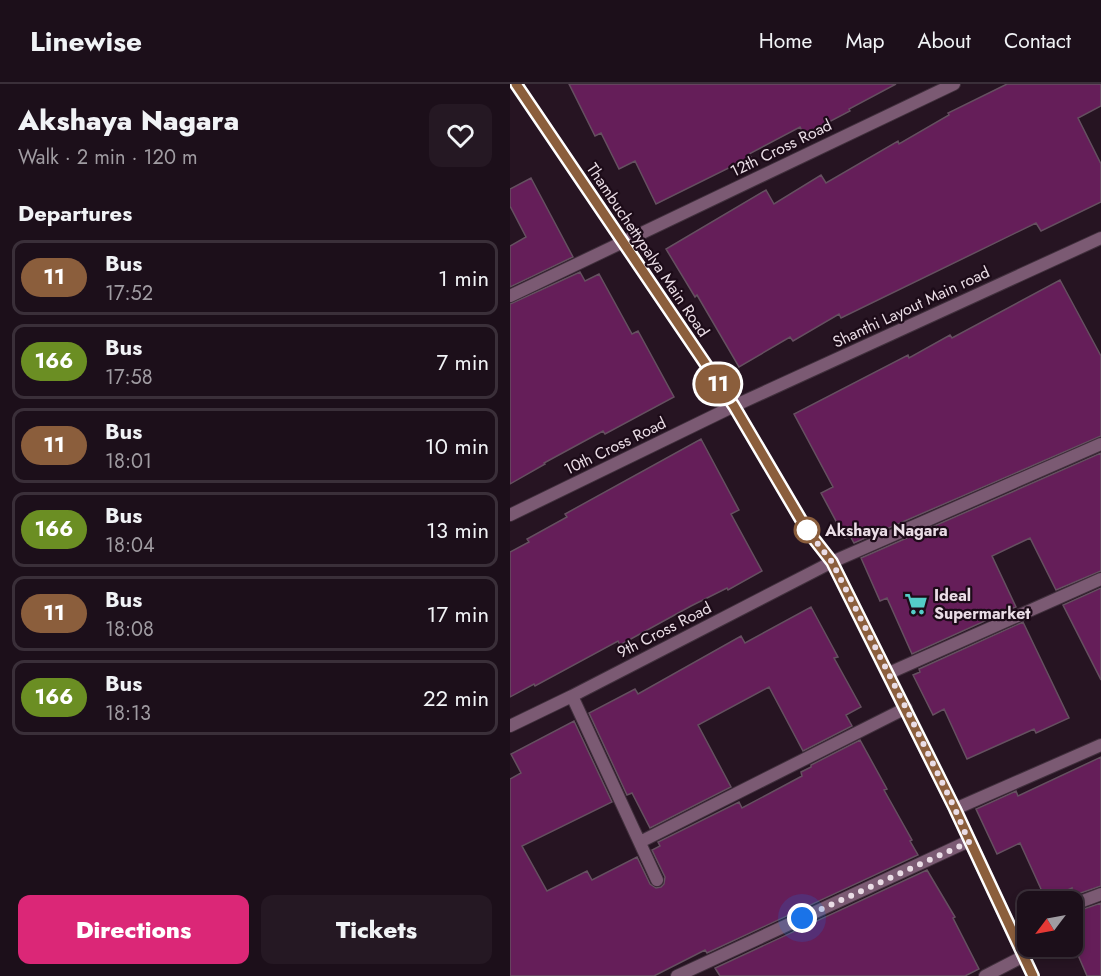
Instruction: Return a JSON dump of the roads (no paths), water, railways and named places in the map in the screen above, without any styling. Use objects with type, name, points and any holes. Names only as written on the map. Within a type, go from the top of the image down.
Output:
[{"type":"main road","name":"Thambuchettypalya Main Road","points":[[516,84],[734,406],[807,530],[832,562],[906,708],[1017,941]]},
{"type":"main road","name":"Thambuchettypalya Main Road","points":[[1024,957],[1033,976]]},
{"type":"street","name":"12th Cross Road","points":[[510,296],[954,84]]},
{"type":"street","name":"Shanthi Layout Main road","points":[[734,406],[1101,238]]},
{"type":"street","name":"10th Cross Road","points":[[510,515],[734,406]]},
{"type":"street","name":"9th Cross Road","points":[[510,726],[832,562],[1101,444]]},
{"type":"street","points":[[888,673],[1101,579]]},
{"type":"street","points":[[572,696],[657,880]]},
{"type":"street","points":[[640,842],[906,708]]},
{"type":"street","points":[[955,809],[1101,745]]},
{"type":"street","points":[[677,976],[969,842]]},
{"type":"street","points":[[1083,901],[1101,894]]},
{"type":"street","points":[[1011,929],[1017,927]]},
{"type":"street","points":[[985,976],[1022,957]]},
{"type":"place","name":"Akshaya Nagara","points":[[807,530]]},
{"type":"place","name":"Ideal Supermarket","points":[[916,604]]}]
